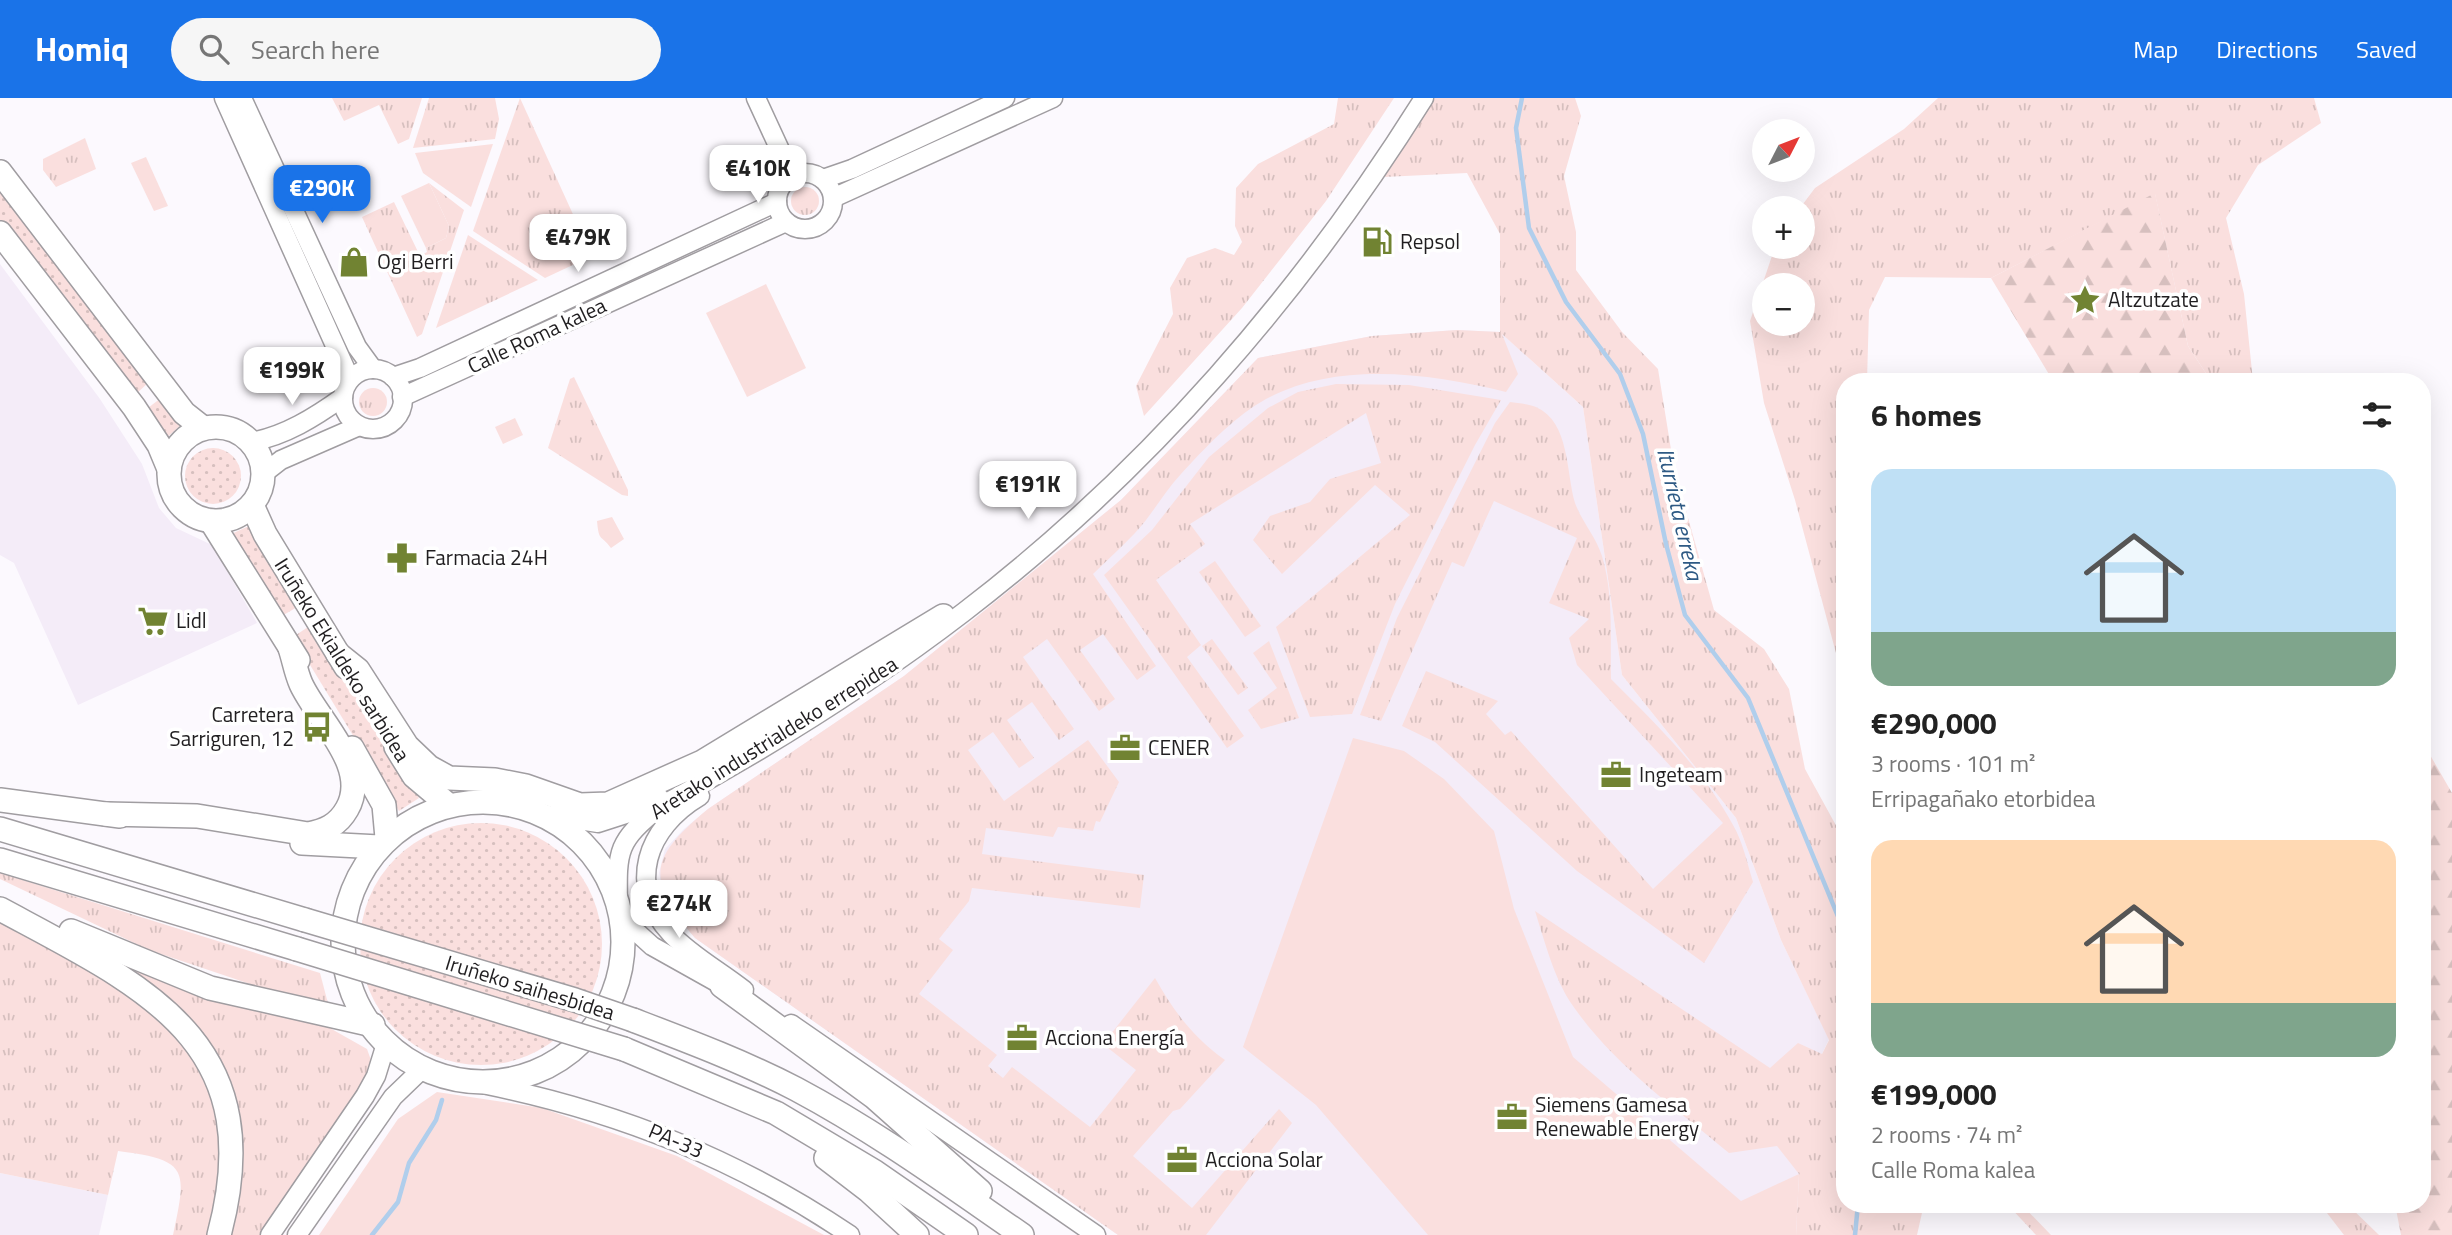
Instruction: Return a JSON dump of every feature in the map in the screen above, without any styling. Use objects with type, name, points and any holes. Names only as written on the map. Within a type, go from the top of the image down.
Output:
[{"type":"highway","points":[[0,172],[184,413],[203,428]]},
{"type":"highway","points":[[0,233],[134,407],[159,445],[169,470],[171,488],[179,504],[194,516],[211,521],[233,517],[252,505],[261,490],[263,474],[260,456],[251,442],[228,428],[203,428],[187,437],[174,452],[169,470]]},
{"type":"highway","name":"Iruñeko Ekialdeko sarbidea","points":[[252,505],[265,534],[414,776],[446,803]]},
{"type":"highway","name":"Iruñeko Ekialdeko sarbidea","points":[[211,521],[374,784],[384,805],[383,842]]},
{"type":"highway","points":[[338,654],[358,670],[407,746],[429,767],[449,778],[495,780],[526,786],[580,805],[608,804],[702,762],[948,618]]},
{"type":"highway","name":"Iruñeko Ekialdeko sarbidea","points":[[106,814],[197,816],[308,834],[324,831],[346,812],[355,788],[351,769],[301,684],[290,648]]},
{"type":"highway","points":[[477,799],[510,803],[541,814],[575,837],[601,869],[619,912],[622,948],[617,980],[606,1009],[587,1035],[564,1057],[519,1080],[487,1084],[462,1083],[420,1071],[385,1047],[359,1002],[345,948],[346,915],[356,884],[383,842],[414,817],[446,803],[477,799]]},
{"type":"highway","points":[[0,800],[229,828],[294,843],[383,842]]},
{"type":"highway","name":"Iruñeko saihesbidea","points":[[0,829],[575,1000],[708,1048],[796,1090],[905,1154],[1022,1235]]},
{"type":"highway","name":"Iruñeko saihesbidea","points":[[0,860],[624,1049],[776,1113],[875,1172],[966,1235]]},
{"type":"highway","points":[[0,894],[88,940],[210,988],[373,1025]]},
{"type":"highway","points":[[0,909],[147,994],[173,1015],[209,1060],[219,1082],[230,1129],[231,1173],[219,1235]]},
{"type":"highway","points":[[722,986],[874,1097],[974,1186],[1038,1235]]},
{"type":"highway","points":[[624,1049],[651,1067],[774,1127],[830,1160],[916,1235]]},
{"type":"street","points":[[224,98],[350,379]]},
{"type":"street","points":[[242,98],[357,347],[373,369],[393,377],[402,397],[398,414],[385,426],[377,429],[359,426],[281,460],[263,474]]},
{"type":"street","points":[[756,98],[792,176]]},
{"type":"street","points":[[823,179],[833,198],[832,209],[818,226],[807,229],[786,222],[777,202],[778,192],[792,176],[802,172],[823,179],[852,169],[1005,98]]},
{"type":"street","points":[[833,198],[1053,98]]},
{"type":"street","name":"Aretako industrialdeko errepidea","points":[[541,814],[598,823],[629,813],[848,685],[948,618],[1058,521],[1138,444],[1231,345],[1342,203],[1411,98]]},
{"type":"street","name":"Aretako industrialdeko errepidea","points":[[619,912],[617,864],[623,842],[632,829],[661,806],[853,692],[1064,528],[1146,451],[1255,333],[1364,188],[1424,98]]},
{"type":"street","name":"Calle Roma kalea","points":[[393,377],[420,368],[777,202]]},
{"type":"street","name":"Calle Roma kalea","points":[[402,397],[786,222]]},
{"type":"street","points":[[251,442],[268,439],[315,417],[343,397],[350,379],[373,369]]},
{"type":"street","points":[[343,397],[347,414],[359,426]]},
{"type":"street","points":[[948,618],[926,652],[816,726],[685,805],[659,831],[649,851],[646,880],[653,910],[681,942],[769,1009],[1096,1235]]},
{"type":"street","points":[[619,912],[652,946],[769,1009]]},
{"type":"street","points":[[270,1235],[365,1096],[376,1076],[385,1047]]},
{"type":"street","points":[[297,1235],[393,1097],[420,1071]]},
{"type":"street","name":"PA-33","points":[[487,1084],[559,1099],[692,1147],[748,1173],[850,1235]]},
{"type":"shaded area","points":[[0,264],[100,399],[142,464],[159,508],[176,528],[212,545],[257,623],[78,705],[14,563],[0,555]]},
{"type":"shaded area","points":[[1457,330],[1500,332],[1583,407],[1622,675],[1736,818],[1781,940],[1829,1039],[1822,1054],[1799,1174],[1796,1235],[1118,1235],[695,938],[675,914],[663,892],[659,873],[665,849],[684,829],[708,809],[904,676],[1121,500],[1258,358],[1372,336]]},
{"type":"shaded area","points":[[0,1173],[108,1195],[99,1235],[0,1235]]},
{"type":"green space","points":[[332,98],[422,98],[409,139],[398,144],[379,105],[344,121]]},
{"type":"green space","points":[[429,98],[495,98],[499,119],[495,139],[413,148]]},
{"type":"green space","points":[[520,98],[592,256],[545,278],[473,231]]},
{"type":"green space","points":[[1338,98],[1394,98],[1326,201],[1242,308],[1144,416],[1136,386],[1173,314],[1170,288],[1187,258],[1215,248],[1234,255],[1242,242],[1235,226],[1236,188],[1258,164],[1334,124]]},
{"type":"green space","points":[[1435,98],[1575,98],[1581,116],[1564,176],[1576,232],[1576,270],[1622,332],[1658,369],[1674,468],[1714,610],[1764,649],[1789,689],[1805,769],[1836,825],[1836,1213],[1922,1213],[1917,1235],[1796,1235],[1799,1174],[1777,1146],[1729,1153],[1646,1084],[1607,1047],[1573,1006],[1560,984],[1535,911],[1770,1068],[1798,1043],[1822,1054],[1829,1040],[1781,940],[1736,818],[1622,675],[1583,407],[1502,334],[1518,374],[1506,392],[1413,376],[1350,375],[1289,389],[1261,402],[1240,417],[1190,464],[1141,526],[1093,574],[1156,666],[1137,680],[1103,634],[1080,650],[1115,699],[1099,711],[1047,639],[1023,657],[1074,729],[1059,740],[1032,702],[1007,720],[1034,758],[1019,768],[993,732],[968,750],[1004,801],[1088,740],[1119,782],[1093,831],[1058,827],[1053,837],[986,828],[982,854],[1144,875],[1140,908],[972,888],[969,901],[939,939],[953,950],[919,994],[997,1055],[988,1066],[1003,1078],[1012,1067],[1090,1127],[1136,1070],[1103,1044],[1155,978],[1185,1023],[1225,1060],[1180,1109],[1173,1111],[1133,1156],[1192,1208],[1279,1109],[1292,1123],[1206,1235],[1118,1235],[695,938],[668,899],[662,884],[661,869],[674,841],[688,826],[708,809],[904,676],[1121,500],[1258,358],[1372,336],[1457,330],[1500,332],[1500,234],[1467,173],[1384,177]]},
{"type":"green space","points":[[1938,98],[2314,98],[2321,123],[2258,165],[2226,218],[2244,294],[2252,373],[2206,373],[2188,346],[2155,194],[1991,278],[1885,277],[1869,310],[1867,373],[1836,373],[1836,653],[1795,500],[1764,403],[1753,336],[1815,336],[1815,273],[1766,273],[1771,259],[1815,259],[1815,196],[1809,196],[1815,188],[1904,129]]},
{"type":"green space","points":[[85,138],[96,169],[56,187],[43,170],[43,159]]},
{"type":"green space","points":[[493,144],[471,207],[423,173],[415,153]]},
{"type":"green space","points":[[146,157],[168,206],[154,211],[131,163]]},
{"type":"green space","points":[[429,183],[464,210],[422,334],[417,337],[362,217],[394,202],[420,256],[427,252],[426,248],[446,238],[449,226]]},
{"type":"green space","points":[[429,183],[449,226],[446,238],[426,248],[401,196]]},
{"type":"green space","points":[[0,186],[150,381],[134,396],[0,221]]},
{"type":"green space","points":[[805,187],[815,191],[819,201],[815,211],[805,215],[795,211],[791,201],[795,191]]},
{"type":"green space","points":[[2155,193],[2188,346],[2206,373],[2048,373],[1991,278]]},
{"type":"green space","points":[[468,235],[538,280],[436,328]]},
{"type":"green space","points":[[766,284],[806,368],[747,397],[706,313]]},
{"type":"green space","points":[[574,377],[628,490],[628,496],[622,495],[548,448],[570,379]]},
{"type":"green space","points":[[1336,384],[1409,385],[1501,400],[1475,445],[1395,604],[1352,714],[1310,717],[1276,627],[1410,515],[1375,485],[1282,574],[1253,540],[1270,516],[1310,502],[1330,479],[1381,463],[1366,413],[1190,524],[1205,544],[1156,580],[1201,645],[1187,657],[1244,736],[1227,748],[1104,575],[1152,530],[1209,457],[1268,408],[1298,392]]},
{"type":"green space","points":[[373,388],[383,392],[387,402],[383,412],[373,416],[363,412],[359,402],[363,392]]},
{"type":"green space","points":[[161,398],[182,424],[165,439],[144,411]]},
{"type":"green space","points":[[1510,402],[1533,406],[1547,414],[1561,436],[1575,503],[1599,549],[1606,571],[1611,617],[1611,679],[1693,766],[1721,804],[1742,845],[1753,882],[1704,963],[1577,871],[1435,742],[1402,726],[1426,671],[1498,701],[1486,714],[1505,735],[1511,731],[1653,889],[1723,823],[1577,665],[1569,638],[1589,619],[1549,603],[1577,538],[1494,501],[1464,567],[1452,562],[1381,721],[1360,715],[1397,618],[1495,423]]},
{"type":"green space","points":[[515,418],[523,435],[503,444],[495,427]]},
{"type":"green space","points":[[213,448],[228,453],[236,461],[241,476],[236,491],[228,499],[213,504],[198,499],[190,491],[185,476],[190,461],[198,453]]},
{"type":"green space","points":[[612,517],[624,539],[611,548],[600,536],[597,521]]},
{"type":"green space","points":[[249,526],[299,606],[280,617],[229,535]]},
{"type":"green space","points":[[1215,561],[1261,626],[1245,637],[1199,572]]},
{"type":"green space","points":[[311,625],[419,798],[399,811],[293,637]]},
{"type":"green space","points":[[1212,639],[1248,688],[1238,695],[1202,646]]},
{"type":"green space","points":[[1269,641],[1299,718],[1261,729],[1248,710],[1277,688],[1253,653]]},
{"type":"green space","points":[[1353,738],[1404,751],[1444,779],[1494,831],[1514,909],[1573,1057],[1741,1201],[1799,1174],[1796,1235],[1428,1235],[1316,1105],[1243,1047]]},
{"type":"green space","points":[[2431,757],[2452,793],[2452,1235],[2401,1235],[2397,1213],[2431,1213]]},
{"type":"green space","points":[[481,823],[527,832],[558,851],[574,867],[597,909],[602,944],[593,990],[574,1021],[558,1037],[516,1060],[481,1065],[435,1056],[404,1037],[388,1021],[365,979],[360,944],[369,898],[388,867],[404,851],[446,828]]},
{"type":"green space","points":[[0,873],[320,973],[330,1011],[149,950],[0,879]]},
{"type":"green space","points":[[0,915],[147,1002],[200,1060],[226,1141],[209,1235],[173,1235],[180,1182],[177,1172],[170,1164],[159,1159],[118,1151],[108,1195],[0,1173]]},
{"type":"green space","points":[[108,957],[204,994],[328,1027],[367,1049],[372,1063],[365,1086],[265,1235],[226,1235],[240,1143],[233,1092],[212,1049],[179,1008]]},
{"type":"green space","points":[[437,1092],[542,1108],[677,1156],[824,1235],[319,1235],[398,1119]]},
{"type":"green space","points":[[2015,1213],[2030,1213],[2051,1235],[2036,1235]]},
{"type":"green space","points":[[2327,1213],[2356,1213],[2379,1235],[2344,1235]]},
{"type":"waterway","name":"Iturrieta erreka","points":[[1522,98],[1516,128],[1529,228],[1566,302],[1620,374],[1643,434],[1666,544],[1685,615],[1748,698],[1836,912]]},
{"type":"waterway","points":[[372,1235],[398,1202],[409,1163],[436,1120],[442,1100]]},
{"type":"waterway","name":"Iturrieta erreka","points":[[1855,1235],[1857,1213]]},
{"type":"place","name":"Repsol","points":[[1377,242]]},
{"type":"place","name":"Ogi Berri","points":[[354,262]]},
{"type":"place","name":"Altzutzate","points":[[2085,300]]},
{"type":"place","name":"Farmacia 24H","points":[[402,558]]},
{"type":"place","name":"Lidl","points":[[153,621]]},
{"type":"place","name":"Carretera Sarriguren, 12","points":[[317,727]]},
{"type":"place","name":"CENER","points":[[1125,748]]},
{"type":"place","name":"Ingeteam","points":[[1616,775]]},
{"type":"place","name":"Acciona Energía","points":[[1022,1038]]},
{"type":"place","name":"Siemens Gamesa Renewable Energy","points":[[1512,1117]]},
{"type":"place","name":"Acciona Solar","points":[[1182,1160]]}]
